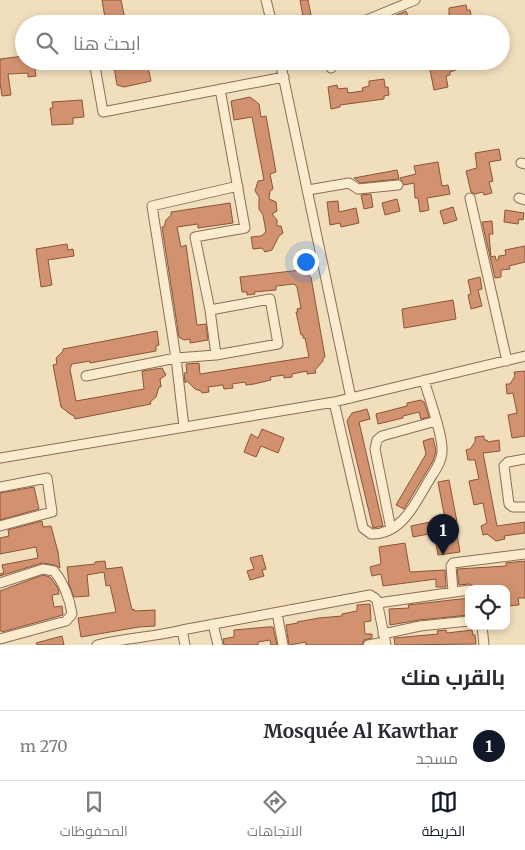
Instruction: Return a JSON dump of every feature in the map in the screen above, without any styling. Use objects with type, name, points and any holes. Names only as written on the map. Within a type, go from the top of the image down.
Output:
[{"type":"street","points":[[266,0],[270,15]]},
{"type":"street","points":[[379,15],[415,0]]},
{"type":"street","points":[[96,70],[103,112],[284,77]]},
{"type":"street","points":[[282,70],[351,398]]},
{"type":"street","points":[[216,355],[210,310],[194,236],[245,228],[220,89]]},
{"type":"street","points":[[308,190],[349,183],[358,189],[398,185]]},
{"type":"street","points":[[184,427],[176,358],[152,206],[238,186]]},
{"type":"street","points":[[470,198],[507,361]]},
{"type":"street","points":[[86,376],[176,358],[216,355],[278,344],[270,299],[210,310]]},
{"type":"street","points":[[0,458],[334,402],[525,356]]},
{"type":"street","points":[[334,402],[364,528],[371,534],[390,529],[400,522],[412,509],[441,458],[442,448],[424,380]]},
{"type":"street","points":[[390,529],[375,452],[376,442],[382,436],[436,421]]},
{"type":"street","points":[[525,459],[508,462],[504,466],[503,472],[509,504],[513,507],[525,507]]},
{"type":"street","points":[[0,486],[47,478],[52,512],[0,526]]},
{"type":"street","points":[[453,592],[451,566],[453,563],[525,554]]},
{"type":"street","points":[[0,582],[43,569],[54,571],[59,576],[72,614],[66,622],[0,638]]},
{"type":"street","points":[[378,603],[465,590]]},
{"type":"street","points":[[97,645],[118,640],[159,636],[182,630],[370,595],[378,603],[385,640]]},
{"type":"street","points":[[278,613],[283,645]]},
{"type":"street","points":[[368,645],[420,626],[465,621]]},
{"type":"street","points":[[213,624],[218,645]]},
{"type":"street","points":[[182,630],[186,645]]},
{"type":"street","points":[[482,630],[484,645]]},
{"type":"building","points":[[102,0],[121,0],[124,15],[104,15]]},
{"type":"building","points":[[300,0],[308,0],[311,15],[303,15]]},
{"type":"building","points":[[466,5],[471,15],[449,15],[449,8]]},
{"type":"building","points":[[406,11],[408,15],[396,15]]},
{"type":"building","points":[[15,57],[15,70],[35,70],[36,76],[28,77],[28,73],[8,74],[11,95],[2,96],[0,59]]},
{"type":"building","points":[[114,70],[149,70],[151,81],[124,87],[117,85]]},
{"type":"building","points":[[430,70],[456,70],[446,76],[448,87],[434,90]]},
{"type":"building","points":[[384,79],[389,95],[384,96],[384,99],[340,105],[340,107],[331,109],[328,87],[337,85],[338,89],[347,88],[348,93],[363,91],[362,88],[369,86],[369,81]]},
{"type":"building","points":[[250,97],[259,104],[261,117],[266,116],[276,172],[270,174],[273,189],[270,191],[269,199],[276,202],[277,211],[272,214],[277,220],[277,226],[281,226],[283,233],[279,236],[272,250],[265,252],[262,248],[253,249],[251,237],[261,236],[266,232],[263,215],[259,209],[259,197],[255,191],[258,181],[264,180],[252,117],[234,120],[231,101]]},
{"type":"building","points":[[82,100],[84,117],[73,118],[73,124],[52,125],[50,108],[53,108],[52,102]]},
{"type":"building","points":[[499,149],[501,160],[489,162],[493,181],[489,182],[492,193],[484,195],[483,192],[475,194],[471,192],[466,171],[477,168],[475,153]]},
{"type":"building","points":[[438,162],[442,186],[448,185],[450,194],[427,198],[429,210],[420,212],[418,198],[415,198],[414,183],[404,185],[400,178],[416,174],[414,166]]},
{"type":"building","points":[[397,170],[399,179],[360,183],[354,178]]},
{"type":"building","points":[[371,194],[373,207],[364,209],[361,195]]},
{"type":"building","points":[[397,199],[400,211],[385,215],[382,203]]},
{"type":"building","points":[[338,201],[339,212],[356,208],[359,223],[341,227],[340,223],[330,225],[327,202]]},
{"type":"building","points":[[230,203],[233,223],[198,228],[198,224],[177,227],[181,247],[186,245],[197,325],[206,324],[208,340],[190,343],[190,339],[184,340],[179,337],[162,227],[164,227],[171,212]]},
{"type":"building","points":[[453,207],[457,220],[444,224],[440,211]]},
{"type":"building","points":[[505,210],[524,213],[523,220],[519,219],[518,224],[504,222]]},
{"type":"building","points":[[492,221],[493,234],[489,234],[491,257],[495,256],[496,260],[498,260],[499,256],[506,255],[505,250],[525,246],[525,262],[509,266],[510,269],[501,270],[501,277],[495,278],[482,222]]},
{"type":"building","points":[[67,244],[68,250],[73,249],[74,256],[48,260],[52,285],[41,287],[36,249]]},
{"type":"building","points":[[301,270],[311,277],[325,357],[315,370],[316,373],[307,374],[307,371],[292,374],[292,377],[284,378],[284,375],[270,377],[271,380],[254,384],[246,385],[245,382],[232,384],[233,388],[224,389],[223,385],[208,387],[209,392],[202,393],[187,381],[185,383],[184,373],[187,373],[186,364],[199,363],[200,374],[309,357],[305,338],[301,335],[296,312],[298,312],[297,309],[301,308],[297,287],[294,284],[276,286],[276,290],[254,292],[255,294],[247,295],[247,292],[242,292],[240,277]]},
{"type":"building","points":[[480,277],[482,289],[478,290],[482,306],[471,309],[468,295],[471,294],[468,280]]},
{"type":"building","points":[[453,300],[456,319],[404,328],[402,309]]},
{"type":"building","points":[[157,331],[159,345],[156,346],[156,351],[90,363],[90,361],[72,364],[70,369],[76,401],[144,389],[142,371],[162,368],[166,375],[160,379],[161,387],[159,387],[156,397],[150,402],[151,404],[75,419],[74,416],[61,407],[53,365],[57,364],[56,358],[63,349]]},
{"type":"building","points":[[525,371],[525,436],[512,438],[508,415],[517,413],[513,393],[507,394],[506,384],[510,384],[515,376],[514,372]]},
{"type":"building","points":[[421,400],[424,402],[429,417],[421,419],[419,412],[378,424],[376,414],[407,406],[407,403]]},
{"type":"building","points":[[367,409],[370,419],[359,422],[383,526],[373,528],[347,421],[352,413]]},
{"type":"building","points":[[262,429],[284,438],[278,453],[261,446],[256,457],[244,452],[251,434],[258,438]]},
{"type":"building","points":[[484,436],[484,440],[488,442],[499,440],[500,451],[483,453],[497,526],[525,522],[525,533],[504,536],[505,539],[496,541],[487,534],[483,535],[481,526],[487,523],[483,503],[474,505],[469,481],[479,479],[475,460],[468,460],[466,450],[470,449],[475,442],[475,437]]},
{"type":"building","points":[[433,438],[436,451],[433,461],[404,509],[396,505],[426,454],[423,441]]},
{"type":"building","points":[[449,480],[457,522],[455,523],[460,552],[438,555],[434,533],[413,537],[411,526],[445,519],[438,482]]},
{"type":"building","points":[[34,487],[39,509],[0,520],[0,493]]},
{"type":"building","points":[[42,521],[43,527],[51,526],[60,568],[55,565],[42,563],[0,576],[0,574],[4,573],[2,565],[38,558],[36,547],[0,554],[0,538],[9,536],[8,530]]},
{"type":"building","points":[[405,543],[410,572],[445,570],[446,587],[436,587],[436,579],[383,586],[381,574],[372,576],[370,567],[381,564],[379,547]]},
{"type":"building","points":[[262,555],[266,569],[262,570],[264,576],[250,580],[247,571],[254,569],[250,558]]},
{"type":"building","points":[[105,561],[106,569],[122,567],[132,610],[155,610],[155,626],[81,637],[78,618],[116,612],[110,585],[106,586],[104,572],[87,575],[89,596],[74,597],[69,584],[67,567]]},
{"type":"building","points":[[525,561],[525,598],[518,598],[519,605],[510,606],[510,585],[459,585],[457,569],[506,566],[506,563]]},
{"type":"building","points":[[43,575],[50,577],[58,588],[59,594],[52,595],[54,607],[62,606],[63,615],[2,632],[0,630],[0,591]]},
{"type":"building","points":[[465,598],[465,615],[390,625],[389,609],[409,608],[408,605]]},
{"type":"building","points":[[370,604],[371,621],[364,622],[365,634],[372,634],[372,638],[364,640],[362,645],[306,645],[306,642],[289,645],[286,625],[319,618],[342,616],[342,614],[357,611],[357,605]]},
{"type":"building","points":[[273,627],[277,645],[271,645],[270,640],[258,642],[258,645],[224,645],[223,639],[234,637],[234,630]]},
{"type":"building","points":[[446,630],[447,633],[472,630],[473,635],[475,635],[476,644],[395,645],[394,638],[438,634],[437,631]]},
{"type":"building","points":[[62,636],[64,645],[37,645],[36,643]]},
{"type":"place","name":"Mosquée Al Kawthar","points":[[443,555]]}]
